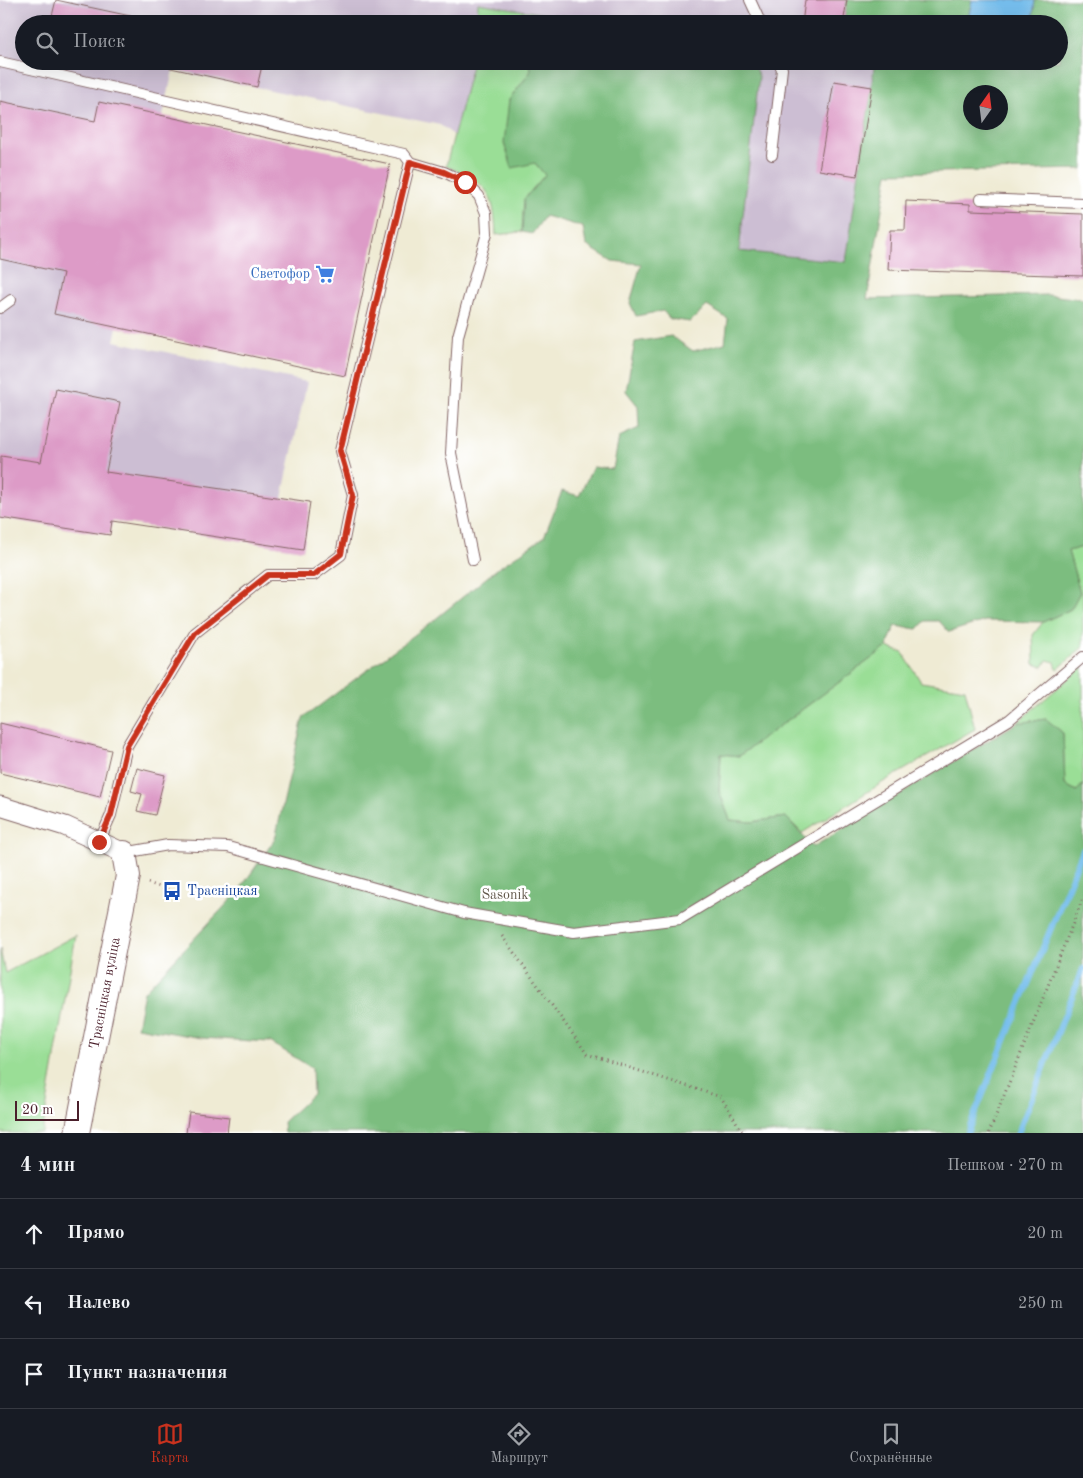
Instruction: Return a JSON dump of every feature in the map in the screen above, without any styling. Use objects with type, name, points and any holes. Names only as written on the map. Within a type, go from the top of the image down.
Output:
[{"type":"street","points":[[0,806],[65,826],[124,853]]},
{"type":"street","name":"Трасніцкая вуліца","points":[[77,1133],[128,876],[124,853]]},
{"type":"lane","points":[[750,0],[757,15]]},
{"type":"lane","points":[[0,62],[15,65]]},
{"type":"lane","points":[[35,70],[404,154],[410,162],[444,172],[465,182],[479,196],[486,213],[487,233],[458,336],[451,454],[474,560]]},
{"type":"lane","points":[[772,154],[782,70]]},
{"type":"lane","points":[[99,842],[111,815],[127,746],[195,633],[268,575],[314,575],[341,554],[353,495],[340,451],[410,162]]},
{"type":"lane","points":[[981,199],[1083,203]]},
{"type":"lane","points":[[0,308],[11,300]]},
{"type":"lane","points":[[124,853],[168,845],[228,847],[464,913],[574,932],[680,918],[1009,720],[1083,656]]},
{"type":"path","points":[[989,1133],[1083,898]]},
{"type":"path","points":[[489,917],[587,1054],[721,1097],[743,1133]]},
{"type":"shaded area","points":[[0,0],[847,0],[844,15],[556,15],[478,3],[477,15],[15,15],[15,70],[173,70],[114,341],[307,382],[282,498],[310,502],[303,550],[112,521],[110,535],[0,518]]},
{"type":"shaded area","points":[[173,70],[471,70],[455,136],[440,125]]},
{"type":"shaded area","points":[[756,70],[874,70],[846,262],[738,252],[759,76]]},
{"type":"green space","points":[[847,0],[972,0],[969,15],[844,15]]},
{"type":"green space","name":"Sasonik","points":[[1035,0],[1083,0],[1083,169],[888,173],[867,299],[1048,295],[1083,299],[1083,547],[1068,551],[1080,592],[1071,609],[1043,622],[985,621],[949,632],[939,621],[925,621],[918,629],[895,626],[887,647],[739,756],[721,754],[719,791],[730,820],[751,822],[786,817],[813,847],[1017,723],[1046,719],[1063,733],[1065,785],[1077,791],[1083,784],[1083,1133],[284,1133],[283,1122],[313,1094],[312,1068],[270,1042],[202,1038],[137,1027],[144,992],[238,892],[275,839],[303,718],[433,621],[497,569],[544,537],[562,491],[579,496],[593,467],[613,469],[619,437],[639,428],[638,406],[626,391],[635,342],[671,336],[693,351],[725,343],[728,319],[707,306],[690,322],[670,319],[663,311],[636,316],[630,303],[641,264],[612,261],[586,245],[583,227],[545,216],[532,234],[522,232],[524,199],[545,175],[535,163],[512,168],[504,143],[509,100],[531,70],[756,70],[759,76],[739,251],[846,262],[874,70],[1068,70],[1068,15],[1033,15]]},
{"type":"green space","points":[[478,3],[532,12],[531,15],[477,15]]},
{"type":"green space","points":[[532,12],[556,15],[531,15]]},
{"type":"green space","points":[[471,70],[531,70],[509,100],[535,163],[545,175],[524,199],[522,232],[496,235],[493,208],[486,190],[471,178],[446,166]]},
{"type":"green space","points":[[1083,547],[1083,647],[1057,670],[1055,662],[1047,660],[1043,667],[1034,664],[1033,635],[1043,622],[1071,609],[1080,592],[1068,551]]},
{"type":"green space","points":[[887,647],[903,653],[921,682],[965,689],[975,729],[885,781],[802,833],[786,817],[751,822],[730,820],[719,791],[721,754],[739,756]]},
{"type":"green space","points":[[1083,666],[1083,784],[1077,791],[1065,785],[1063,733],[1046,719],[1017,723]]},
{"type":"green space","points":[[76,935],[42,1133],[0,1133],[0,949],[5,973]]},
{"type":"water","points":[[972,0],[1035,0],[1033,15],[969,15]]},
{"type":"building","points":[[56,0],[126,15],[52,15]]},
{"type":"building","points":[[805,0],[847,0],[844,15],[803,15]]},
{"type":"building","points":[[180,70],[261,70],[257,87]]},
{"type":"building","points":[[834,81],[872,87],[857,176],[819,170]]},
{"type":"building","points":[[0,101],[95,121],[99,102],[390,164],[345,376],[54,314],[63,273],[0,259]]},
{"type":"building","points":[[906,201],[970,204],[970,210],[1083,214],[1083,276],[888,270],[890,230],[905,230]]},
{"type":"building","points":[[56,389],[120,402],[106,472],[310,502],[303,550],[112,521],[110,535],[0,518],[1,456],[41,462]]},
{"type":"building","points":[[0,723],[111,750],[100,797],[0,773]]},
{"type":"building","points":[[137,768],[165,775],[155,815],[137,811],[142,794],[131,791]]},
{"type":"building","points":[[189,1112],[229,1117],[227,1133],[186,1133]]},
{"type":"waterway","points":[[967,1133],[1083,850]]},
{"type":"waterway","points":[[1018,1133],[1083,969]]},
{"type":"place","name":"Светофор","points":[[325,274]]},
{"type":"place","name":"Трасніцкая","points":[[172,891]]},
{"type":"route","points":[[99,842],[111,815],[127,746],[195,633],[268,575],[314,575],[341,554],[353,495],[340,451],[410,162],[444,172],[465,182]]}]
